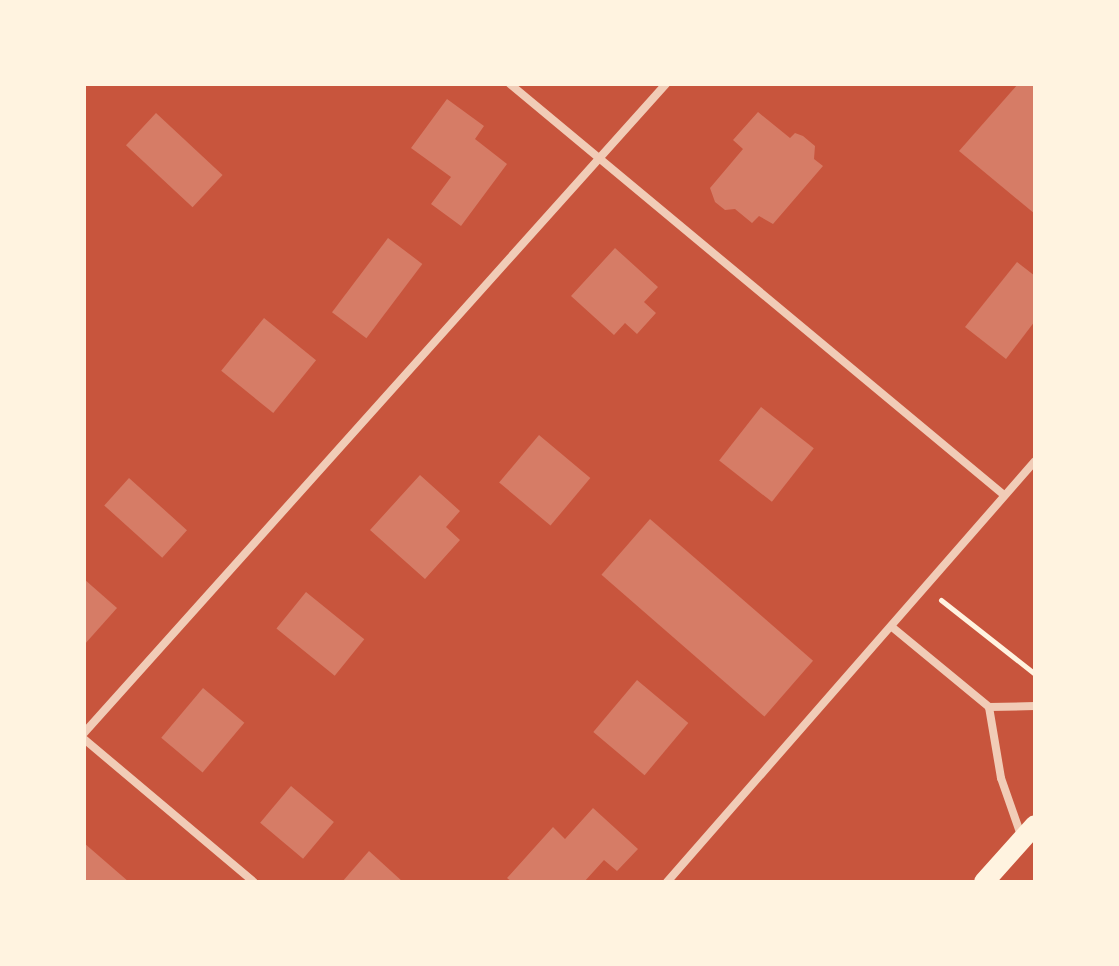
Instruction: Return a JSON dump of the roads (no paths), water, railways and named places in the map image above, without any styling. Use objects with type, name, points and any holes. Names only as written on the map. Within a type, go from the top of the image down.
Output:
[{"type":"main road","points":[[984,882],[1029,832]]},
{"type":"street","points":[[510,84],[598,161],[1004,495]]},
{"type":"street","points":[[254,882],[84,736],[666,84]]},
{"type":"street","points":[[667,882],[1035,461]]},
{"type":"street","points":[[892,627],[989,707],[1035,706]]},
{"type":"street","points":[[989,707],[1001,778],[1029,832]]}]
